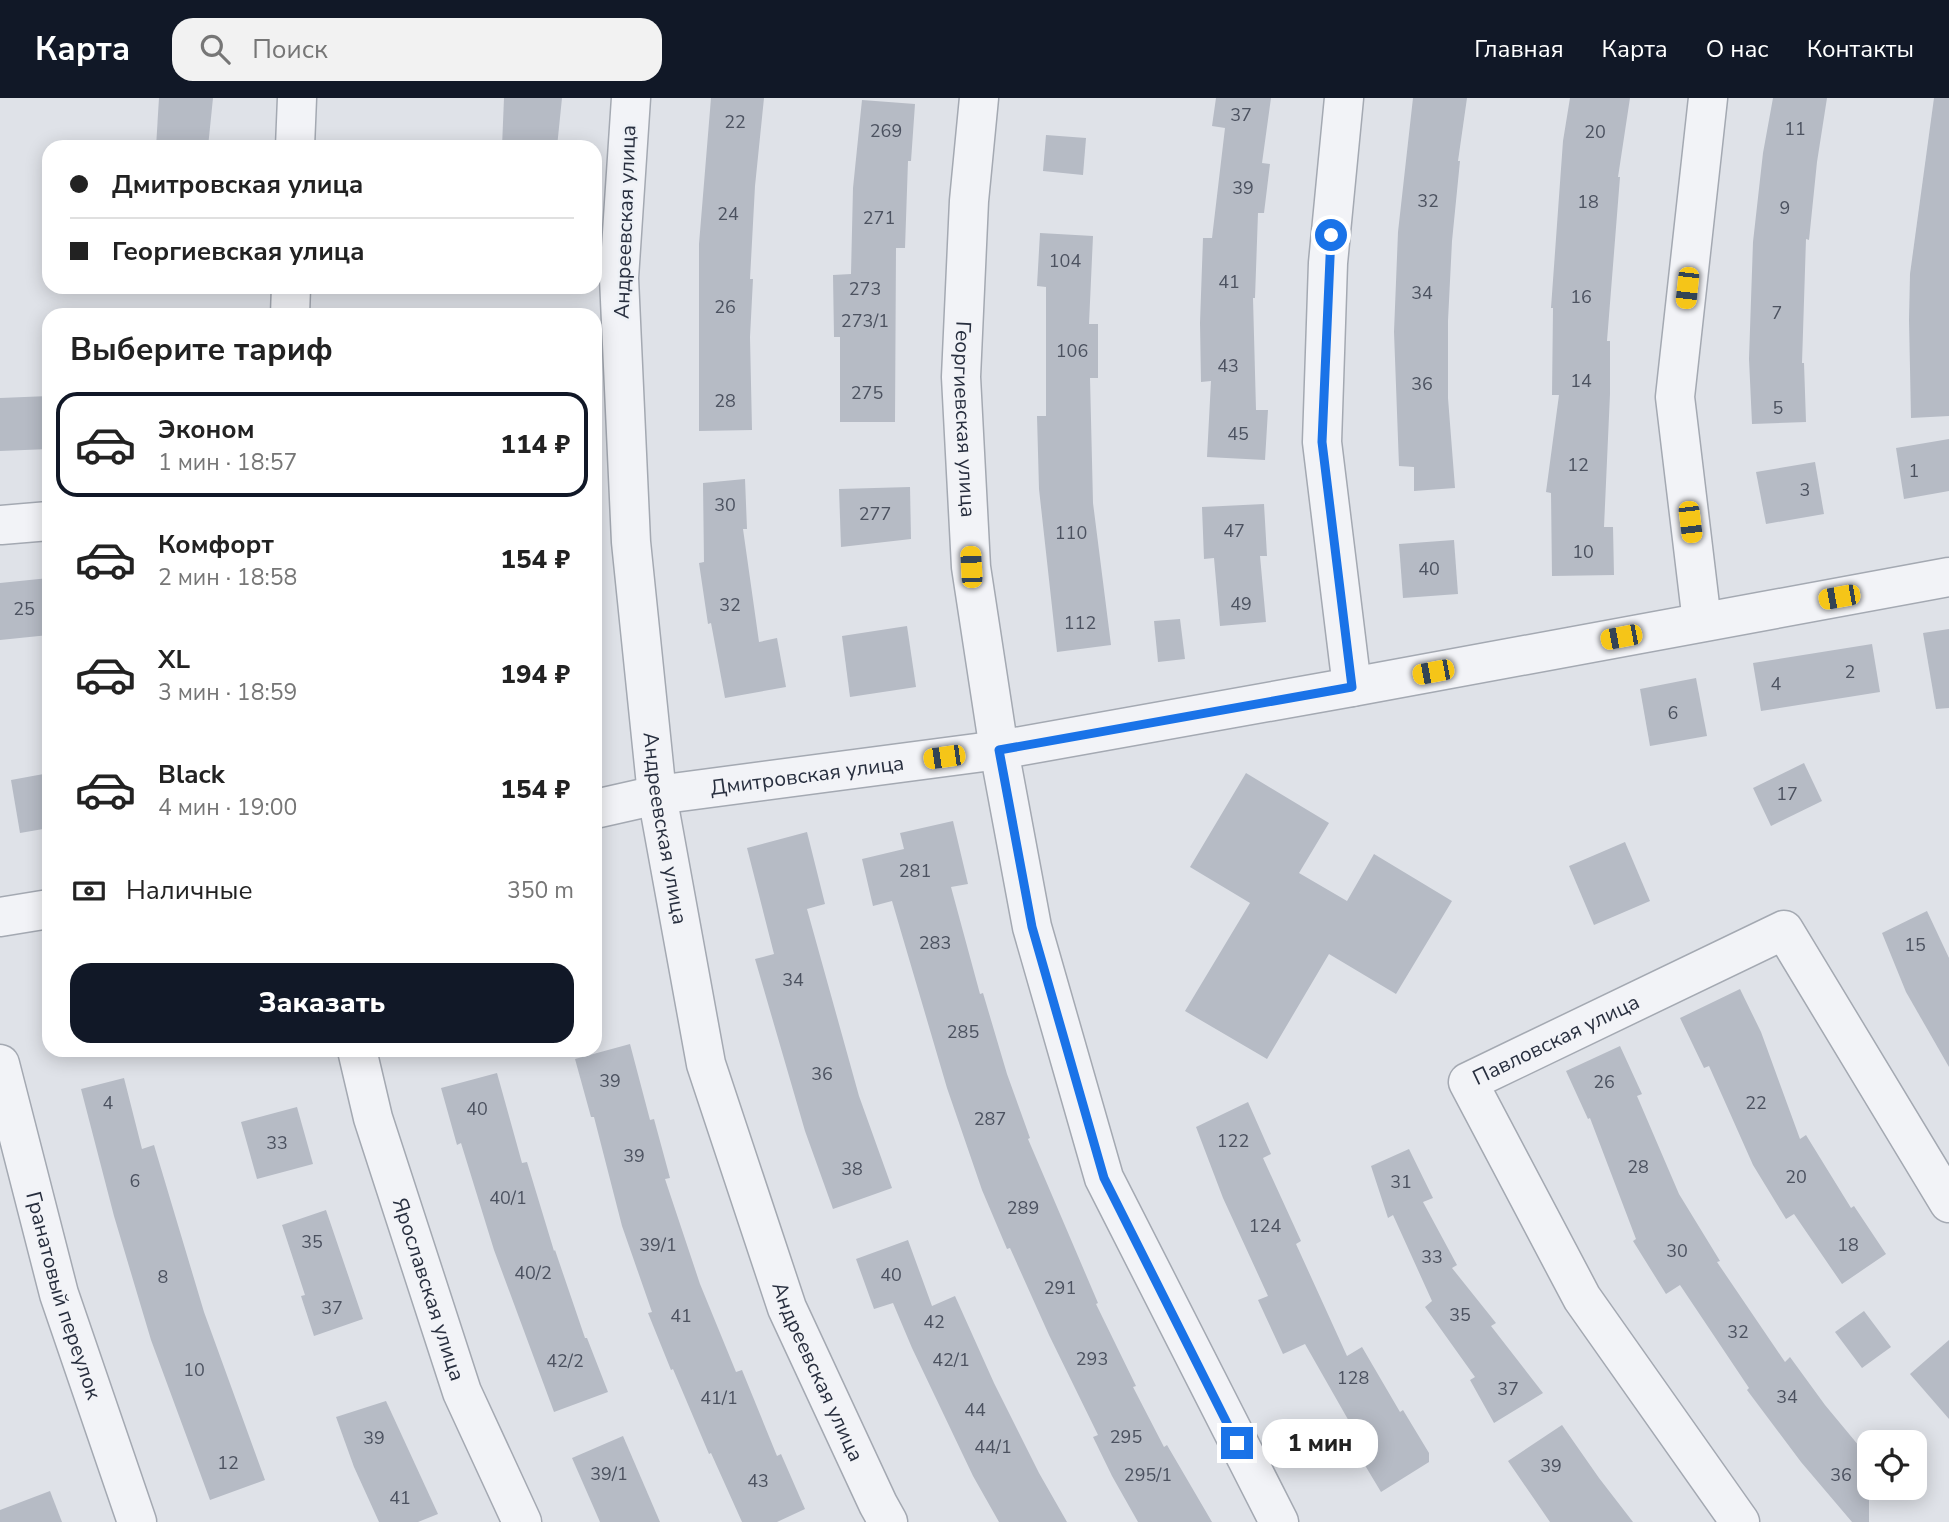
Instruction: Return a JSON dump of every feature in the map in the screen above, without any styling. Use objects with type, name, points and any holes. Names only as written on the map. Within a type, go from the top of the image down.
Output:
[{"type":"street","points":[[295,140],[297,98]]},
{"type":"street","name":"Андреевская улица","points":[[631,98],[619,278],[631,542],[657,795],[706,1063],[786,1308],[877,1504],[888,1522]]},
{"type":"street","name":"Георгиевская улица","points":[[979,98],[969,201],[961,377],[971,567],[999,750],[1032,927],[1104,1178],[1279,1522]]},
{"type":"street","points":[[1344,98],[1328,263],[1322,442],[1352,687]]},
{"type":"street","points":[[1702,622],[1675,397],[1709,98]]},
{"type":"street","points":[[1,524],[42,521]]},
{"type":"street","name":"Дмитровская улица","points":[[602,807],[657,795],[999,750],[1949,577]]},
{"type":"street","points":[[0,917],[42,910]]},
{"type":"street","name":"Павловская улица","points":[[1740,1522],[1582,1298],[1468,1082],[1784,930],[1949,1203]]},
{"type":"street","name":"Ярославская улица","points":[[359,1057],[373,1118],[462,1392],[522,1522]]},
{"type":"street","name":"Гранатовый переулок","points":[[0,1064],[59,1294],[136,1522]]},
{"type":"building","points":[[159,98],[213,98],[209,140],[156,140]]},
{"type":"building","points":[[504,98],[562,98],[558,140],[502,140]]},
{"type":"building","points":[[711,98],[764,98],[755,186],[750,279],[753,279],[750,337],[752,430],[699,431],[699,244]]},
{"type":"building","points":[[1216,98],[1271,98],[1262,163],[1270,164],[1264,213],[1258,213],[1253,298],[1256,410],[1268,410],[1265,460],[1207,457],[1211,381],[1201,382],[1200,323],[1203,238],[1212,238],[1225,128],[1212,126]]},
{"type":"building","points":[[1413,98],[1467,98],[1458,161],[1448,321],[1448,398],[1455,488],[1414,491],[1414,467],[1399,466],[1394,332],[1398,232]]},
{"type":"building","points":[[1570,98],[1630,98],[1618,177],[1607,341],[1610,341],[1610,394],[1604,527],[1613,527],[1614,575],[1552,576],[1551,493],[1546,492],[1559,395],[1552,395],[1551,308],[1563,141]]},
{"type":"building","points":[[1773,98],[1827,98],[1809,240],[1806,239],[1802,363],[1806,422],[1752,424],[1749,359],[1753,242],[1763,153]]},
{"type":"building","points":[[1934,98],[1949,98],[1949,416],[1911,418],[1910,274]]},
{"type":"building","points":[[862,100],[915,104],[911,161],[908,161],[905,248],[896,248],[895,422],[840,422],[840,337],[834,337],[833,275],[851,274],[853,188]]},
{"type":"building","points":[[1046,135],[1086,138],[1083,175],[1043,171]]},
{"type":"building","points":[[1040,233],[1093,236],[1089,324],[1098,324],[1098,378],[1090,378],[1093,503],[1111,645],[1057,652],[1039,489],[1037,416],[1046,416],[1046,287],[1037,286]]},
{"type":"building","points":[[42,396],[42,449],[0,451],[0,398]]},
{"type":"building","points":[[1949,439],[1949,491],[1904,499],[1896,448]]},
{"type":"building","points":[[1815,462],[1824,514],[1766,524],[1756,472]]},
{"type":"building","points":[[745,479],[747,529],[743,529],[759,642],[777,638],[786,687],[725,698],[711,623],[708,624],[699,563],[704,562],[703,483]]},
{"type":"building","points":[[910,487],[911,539],[841,547],[839,489]]},
{"type":"building","points":[[1264,504],[1267,556],[1260,556],[1266,622],[1220,626],[1214,558],[1204,559],[1202,507]]},
{"type":"building","points":[[1454,540],[1458,594],[1403,598],[1399,544]]},
{"type":"building","points":[[42,579],[42,636],[0,640],[0,583]]},
{"type":"building","points":[[1180,619],[1185,659],[1158,662],[1154,621]]},
{"type":"building","points":[[907,626],[916,687],[850,697],[842,636]]},
{"type":"building","points":[[1949,629],[1949,708],[1936,709],[1923,633]]},
{"type":"building","points":[[1872,644],[1880,692],[1761,711],[1753,663]]},
{"type":"building","points":[[1696,678],[1707,736],[1650,746],[1640,689]]},
{"type":"building","points":[[1804,763],[1822,801],[1771,826],[1753,788]]},
{"type":"building","points":[[1246,773],[1329,823],[1299,873],[1347,901],[1374,854],[1452,901],[1396,994],[1329,954],[1267,1059],[1185,1011],[1250,903],[1190,867]]},
{"type":"building","points":[[42,774],[42,829],[20,833],[11,780]]},
{"type":"building","points":[[953,821],[968,884],[951,887],[980,994],[983,993],[1007,1074],[1030,1138],[1028,1139],[1098,1303],[1096,1304],[1136,1386],[1133,1387],[1164,1447],[1167,1445],[1212,1522],[1138,1522],[1112,1476],[1093,1437],[1098,1435],[1010,1248],[1007,1249],[982,1190],[947,1088],[892,901],[873,906],[862,859],[904,849],[900,833]]},
{"type":"building","points":[[807,832],[825,904],[807,909],[859,1096],[892,1188],[833,1209],[805,1131],[755,959],[774,954],[747,848]]},
{"type":"building","points":[[1625,842],[1650,901],[1594,925],[1569,866]]},
{"type":"building","points":[[1927,911],[1949,958],[1949,1067],[1906,992],[1882,933]]},
{"type":"building","points":[[1740,989],[1761,1032],[1800,1139],[1806,1135],[1851,1208],[1854,1206],[1886,1254],[1842,1284],[1794,1214],[1786,1219],[1753,1165],[1709,1066],[1704,1068],[1680,1018]]},
{"type":"building","points":[[630,1044],[650,1120],[654,1119],[670,1178],[665,1179],[700,1284],[736,1372],[742,1370],[777,1456],[781,1454],[805,1509],[777,1522],[742,1522],[711,1453],[709,1454],[673,1369],[671,1370],[648,1313],[652,1312],[622,1226],[594,1117],[591,1117],[575,1059],[602,1057],[602,1052]]},
{"type":"building","points":[[1620,1046],[1642,1094],[1637,1096],[1679,1194],[1720,1261],[1717,1262],[1785,1362],[1790,1357],[1857,1444],[1857,1500],[1869,1500],[1869,1522],[1852,1522],[1801,1462],[1747,1390],[1749,1388],[1680,1285],[1666,1294],[1633,1241],[1636,1239],[1590,1118],[1588,1119],[1566,1071]]},
{"type":"building","points":[[497,1073],[522,1163],[527,1162],[554,1251],[585,1338],[608,1392],[554,1412],[494,1250],[461,1143],[457,1145],[441,1088]]},
{"type":"building","points":[[124,1078],[142,1149],[154,1145],[204,1312],[265,1480],[210,1500],[151,1340],[114,1216],[81,1089]]},
{"type":"building","points":[[1248,1102],[1271,1154],[1263,1158],[1301,1241],[1296,1244],[1347,1356],[1362,1347],[1400,1412],[1403,1410],[1429,1453],[1429,1462],[1381,1492],[1351,1442],[1358,1437],[1305,1344],[1283,1354],[1258,1300],[1268,1296],[1223,1198],[1196,1127]]},
{"type":"building","points":[[297,1107],[313,1164],[257,1179],[241,1122]]},
{"type":"building","points":[[1409,1149],[1433,1198],[1423,1202],[1457,1265],[1452,1268],[1496,1323],[1491,1326],[1543,1393],[1494,1423],[1470,1380],[1475,1377],[1425,1307],[1432,1301],[1393,1215],[1388,1218],[1371,1166]]},
{"type":"building","points":[[326,1210],[363,1319],[314,1336],[301,1296],[305,1295],[282,1225]]},
{"type":"building","points":[[908,1240],[932,1306],[955,1296],[994,1383],[1067,1522],[999,1522],[973,1476],[893,1303],[874,1309],[856,1259]]},
{"type":"building","points":[[1864,1311],[1891,1347],[1862,1368],[1835,1332]]},
{"type":"building","points":[[1949,1340],[1949,1419],[1910,1374]]},
{"type":"building","points":[[386,1401],[438,1514],[418,1522],[379,1522],[354,1467],[336,1417]]},
{"type":"building","points":[[1562,1425],[1633,1522],[1550,1522],[1508,1461]]},
{"type":"building","points":[[623,1436],[660,1522],[600,1522],[572,1458]]},
{"type":"building","points":[[50,1491],[62,1522],[0,1522],[0,1510]]},
{"type":"route","points":[[1237,1443],[1104,1178],[1032,927],[999,750],[1352,687],[1322,442],[1331,235]]}]
